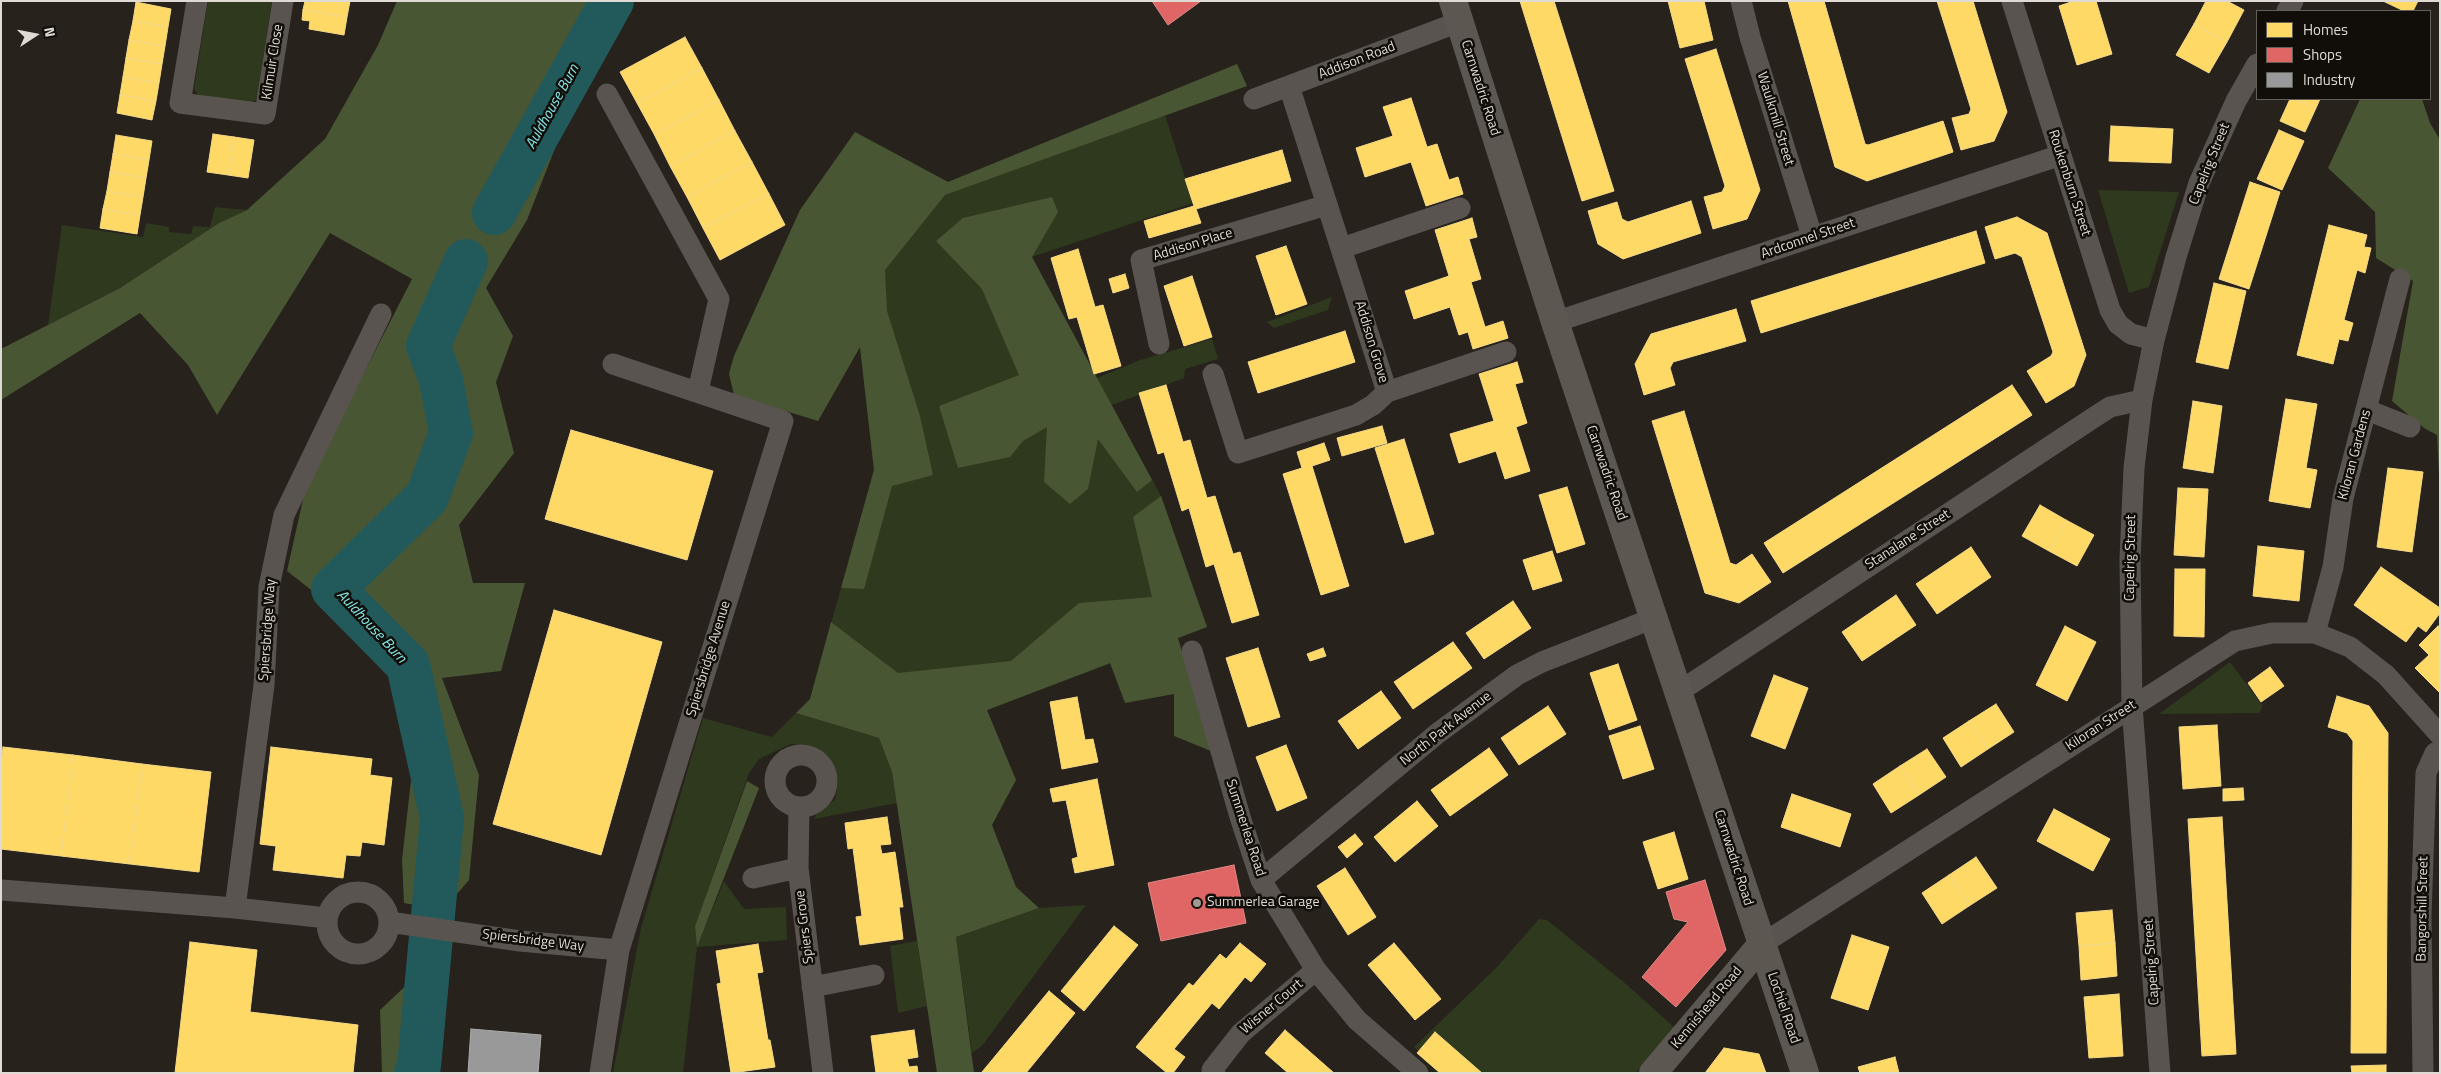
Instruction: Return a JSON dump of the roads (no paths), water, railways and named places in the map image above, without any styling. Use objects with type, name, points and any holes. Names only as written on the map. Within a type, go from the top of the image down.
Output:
[{"type":"street","name":"Kilmuir Close","points":[[198,1],[180,103],[264,114],[283,1]]},
{"type":"street","name":"Waulkmill Street","points":[[1741,1],[1750,37],[1812,236]]},
{"type":"street","name":"Roukenburn Street","points":[[2012,1],[2110,310],[2118,324],[2131,334],[2154,340]]},
{"type":"street","name":"Addison Road","points":[[1254,99],[1289,86],[1456,12]]},
{"type":"street","name":"Carnwadric Road","points":[[1456,12],[1555,322],[1680,691],[1762,944]]},
{"type":"street","name":"Capelrig Street","points":[[2160,1073],[2132,706],[2130,522],[2142,400],[2154,340],[2176,257],[2199,183],[2236,101],[2256,66]]},
{"type":"street","name":"Addison Grove","points":[[1213,374],[1238,453],[1356,415],[1373,405],[1387,392],[1289,86]]},
{"type":"street","points":[[607,94],[719,298],[698,391]]},
{"type":"street","name":"Ardconnel Street","points":[[1555,322],[2060,155]]},
{"type":"street","name":"Addison Place","points":[[1159,344],[1141,260],[1327,205]]},
{"type":"street","points":[[1342,248],[1460,208]]},
{"type":"street","name":"Kiloran Gardens","points":[[2315,633],[2333,567],[2343,498],[2400,279]]},
{"type":"street","name":"Spiersbridge Way","points":[[236,908],[264,685],[269,587],[284,515],[381,314]]},
{"type":"street","points":[[1387,392],[1506,352]]},
{"type":"street","name":"Spiersbridge Avenue","points":[[600,1073],[619,950],[782,421],[698,391],[613,364]]},
{"type":"street","name":"Stanalane Street","points":[[1680,691],[2093,418],[2110,408],[2142,400]]},
{"type":"street","points":[[2367,410],[2410,427]]},
{"type":"street","name":"North Park Avenue","points":[[1262,880],[1438,733],[1517,675],[1542,662],[1654,618]]},
{"type":"street","name":"Kiloran Street","points":[[1762,944],[2235,641],[2272,633],[2315,633],[2350,647],[2366,657],[2386,675],[2440,735]]},
{"type":"street","name":"Summerlea Road","points":[[1192,651],[1241,820],[1262,880],[1316,970],[1357,1020],[1418,1073]]},
{"type":"street","name":"Bangorshill Street","points":[[2423,1073],[2421,916],[2426,773],[2435,753],[2440,751]]},
{"type":"street","name":"Spiers Grove","points":[[799,807],[798,868],[822,1073]]},
{"type":"street","points":[[753,878],[798,868]]},
{"type":"street","points":[[1,890],[236,908],[327,918]]},
{"type":"street","points":[[355,892],[375,896],[387,912],[389,922],[388,932],[379,945],[366,953],[356,954],[345,951],[330,938],[327,928],[330,908],[345,894],[355,892]]},
{"type":"street","name":"Spiersbridge Way","points":[[389,922],[520,941],[619,950]]},
{"type":"street","name":"Kennishead Road","points":[[1653,1073],[1762,944]]},
{"type":"street","name":"Lochiel Road","points":[[1762,944],[1805,1073]]},
{"type":"street","name":"Wisner Court","points":[[1212,1072],[1241,1033],[1316,970]]},
{"type":"street","points":[[812,987],[874,975]]},
{"type":"waterway","name":"Auldhouse Burn","points":[[494,213],[612,1]]},
{"type":"waterway","name":"Auldhouse Burn","points":[[416,1073],[419,1066],[442,818],[408,665],[333,589],[427,497],[451,433],[441,380],[428,346],[466,261]]},
{"type":"place","name":"Summerlea Garage","points":[[1197,903]]}]
